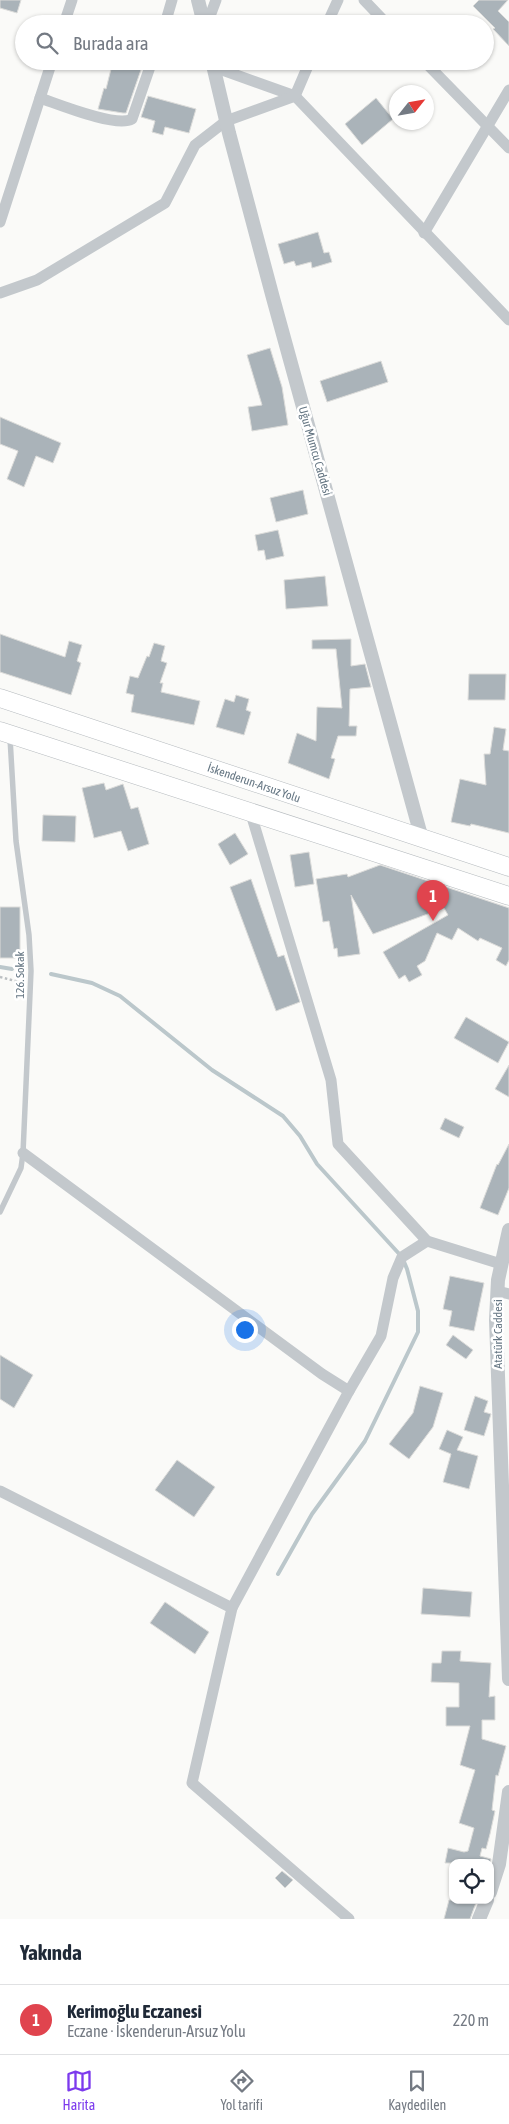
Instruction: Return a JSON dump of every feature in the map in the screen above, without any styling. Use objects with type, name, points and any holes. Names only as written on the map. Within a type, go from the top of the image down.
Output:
[{"type":"main road","name":"İskenderun-Arsuz Yolu","points":[[0,698],[509,867]]},
{"type":"main road","points":[[5,732],[251,814],[509,896]]},
{"type":"street","points":[[67,15],[72,0]]},
{"type":"street","points":[[168,15],[172,0]]},
{"type":"street","points":[[198,0],[202,15]]},
{"type":"street","points":[[209,15],[216,0]]},
{"type":"street","points":[[331,15],[338,0]]},
{"type":"street","points":[[364,0],[378,15]]},
{"type":"street","points":[[0,222],[49,70]]},
{"type":"street","points":[[40,98],[114,120],[127,122],[132,119],[149,70]]},
{"type":"street","name":"Uğur Mumcu Caddesi","points":[[214,70],[275,307],[422,839]]},
{"type":"street","points":[[228,70],[294,96],[509,320]]},
{"type":"street","points":[[0,293],[37,280],[165,203],[194,145],[226,121],[294,96],[306,70]]},
{"type":"street","points":[[433,70],[509,148]]},
{"type":"street","points":[[424,233],[509,90]]},
{"type":"street","points":[[251,814],[331,1080],[338,1144],[427,1241],[501,1264]]},
{"type":"street","points":[[23,1153],[322,1374],[349,1391]]},
{"type":"street","name":"Atatürk Caddesi","points":[[509,1230],[501,1264],[503,1293],[497,1358],[509,1679]]},
{"type":"street","points":[[348,1919],[192,1783],[232,1608],[349,1391],[381,1336],[393,1278],[402,1257],[427,1241]]},
{"type":"street","points":[[0,1491],[232,1608]]},
{"type":"street","points":[[494,1880],[499,1864],[509,1792]]},
{"type":"street","points":[[479,1919],[485,1904]]},
{"type":"lane","name":"126. Sokak","points":[[0,1212],[20,1168],[23,1153],[30,986],[29,935],[16,841],[5,732]]},
{"type":"path","points":[[0,977],[30,986]]},
{"type":"building","points":[[0,0],[21,0],[17,13],[0,8]]},
{"type":"building","points":[[479,0],[508,0],[498,11],[509,22],[509,46],[494,30],[494,15],[482,15],[473,6]]},
{"type":"building","points":[[111,70],[141,70],[126,113],[98,109],[104,88],[106,89]]},
{"type":"building","points":[[148,96],[196,109],[189,133],[165,127],[163,135],[152,132],[155,121],[141,117]]},
{"type":"building","points":[[376,98],[389,114],[389,122],[362,145],[345,124]]},
{"type":"building","points":[[318,232],[324,253],[329,252],[332,262],[312,268],[311,262],[296,266],[294,261],[284,264],[278,244]]},
{"type":"building","points":[[270,348],[282,387],[288,425],[252,431],[248,407],[262,405],[247,355]]},
{"type":"building","points":[[381,361],[388,382],[327,402],[320,381]]},
{"type":"building","points":[[0,417],[61,443],[53,463],[36,456],[24,487],[7,479],[18,451],[0,444]]},
{"type":"building","points":[[303,490],[308,514],[276,522],[270,498]]},
{"type":"building","points":[[278,530],[284,556],[266,560],[264,550],[258,551],[255,535]]},
{"type":"building","points":[[325,576],[328,606],[286,609],[284,580]]},
{"type":"building","points":[[0,634],[65,657],[69,641],[82,645],[77,661],[81,663],[71,695],[0,672]]},
{"type":"building","points":[[351,639],[351,666],[365,664],[371,687],[350,689],[349,726],[357,726],[356,736],[338,736],[331,758],[335,759],[329,779],[288,763],[297,733],[316,741],[317,707],[342,708],[336,649],[312,649],[312,640]]},
{"type":"building","points":[[154,643],[165,646],[161,661],[167,663],[160,683],[163,683],[161,692],[200,701],[194,725],[131,712],[134,695],[126,693],[130,676],[138,678]]},
{"type":"building","points":[[469,674],[506,674],[505,700],[468,700]]},
{"type":"building","points":[[236,695],[249,699],[246,710],[251,712],[244,735],[216,727],[225,699],[234,702]]},
{"type":"building","points":[[494,727],[506,729],[503,750],[509,751],[509,833],[471,824],[470,826],[451,822],[460,779],[486,785],[484,754],[490,754]]},
{"type":"building","points":[[104,783],[106,790],[123,784],[131,809],[138,807],[149,844],[128,851],[121,831],[94,838],[82,788]]},
{"type":"building","points":[[43,815],[76,816],[75,842],[42,841]]},
{"type":"building","points":[[235,833],[248,854],[230,865],[218,844]]},
{"type":"building","points":[[309,852],[314,884],[295,887],[290,855]]},
{"type":"building","points":[[380,865],[509,908],[509,960],[506,966],[496,960],[502,948],[480,938],[478,941],[458,928],[452,940],[437,933],[425,961],[417,966],[422,975],[409,982],[405,975],[399,979],[383,952],[448,915],[444,908],[373,934],[351,895],[360,954],[338,957],[337,948],[334,949],[329,921],[323,922],[316,879],[347,874],[348,877]]},
{"type":"building","points":[[251,879],[278,957],[284,955],[300,1002],[276,1011],[230,887]]},
{"type":"building","points":[[0,907],[20,907],[20,958],[0,958]]},
{"type":"building","points":[[466,1017],[509,1042],[498,1063],[454,1038]]},
{"type":"building","points":[[509,1065],[509,1097],[495,1089]]},
{"type":"building","points":[[445,1118],[464,1127],[459,1138],[440,1129]]},
{"type":"building","points":[[509,1144],[509,1188],[498,1215],[480,1208],[497,1164]]},
{"type":"building","points":[[450,1276],[484,1283],[474,1331],[449,1326],[452,1311],[443,1309]]},
{"type":"building","points":[[453,1335],[473,1350],[466,1359],[446,1345]]},
{"type":"building","points":[[0,1355],[33,1375],[14,1408],[0,1399]]},
{"type":"building","points":[[420,1386],[443,1393],[433,1427],[409,1459],[389,1444],[413,1413]]},
{"type":"building","points":[[475,1396],[488,1401],[484,1412],[491,1414],[484,1436],[464,1430]]},
{"type":"building","points":[[447,1430],[463,1437],[457,1450],[478,1456],[469,1489],[443,1482],[451,1454],[439,1449]]},
{"type":"building","points":[[177,1460],[215,1487],[194,1517],[155,1490]]},
{"type":"building","points":[[423,1588],[472,1592],[470,1617],[421,1614]]},
{"type":"building","points":[[165,1602],[209,1632],[195,1654],[150,1623]]},
{"type":"building","points":[[442,1651],[461,1651],[460,1661],[491,1663],[489,1697],[495,1696],[495,1720],[482,1720],[482,1739],[506,1746],[498,1776],[496,1775],[492,1810],[495,1811],[490,1834],[486,1849],[482,1848],[480,1856],[491,1859],[449,1859],[449,1863],[445,1863],[448,1848],[464,1852],[468,1851],[474,1828],[459,1823],[475,1770],[460,1765],[470,1726],[446,1726],[446,1707],[459,1707],[459,1683],[431,1682],[432,1663],[441,1663]]},
{"type":"building","points":[[282,1871],[293,1880],[285,1888],[275,1878]]},
{"type":"building","points":[[449,1900],[449,1904],[476,1904],[470,1919],[444,1919]]},
{"type":"waterway","points":[[0,967],[12,969]]},
{"type":"waterway","points":[[51,974],[92,983],[120,996],[212,1070],[283,1116],[300,1136],[317,1164],[402,1257],[407,1269],[418,1311],[418,1332],[365,1441],[312,1514],[278,1574]]},
{"type":"place","name":"Kerimoğlu Eczanesi","points":[[433,921]]}]
